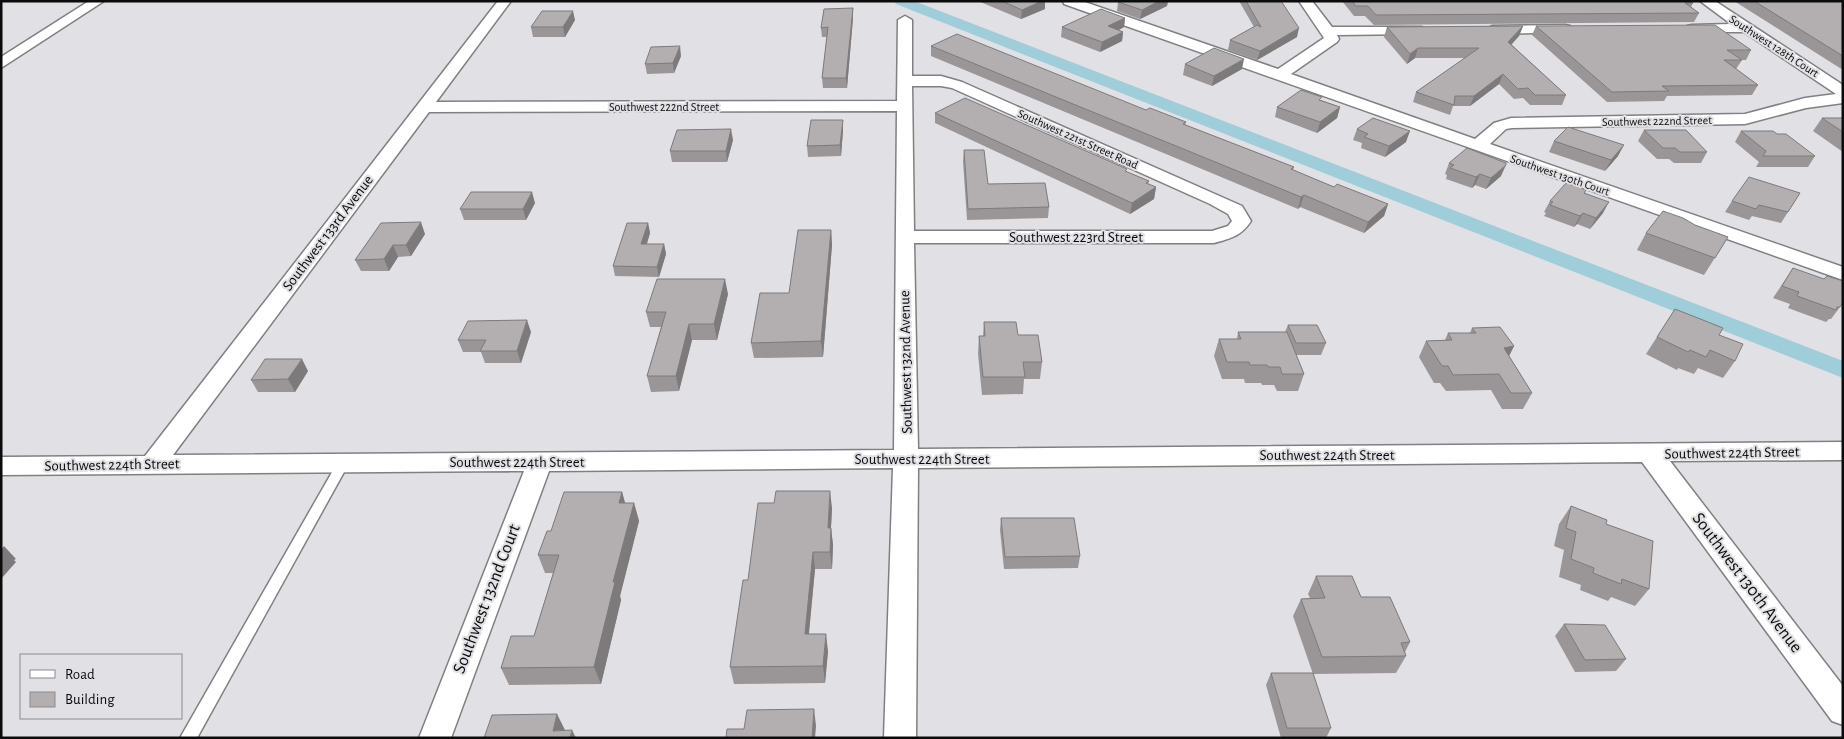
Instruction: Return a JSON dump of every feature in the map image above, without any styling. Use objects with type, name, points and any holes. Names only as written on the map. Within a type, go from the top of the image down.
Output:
[{"type":"street","points":[[1,64],[98,1]]},
{"type":"street","name":"Southwest 133rd Avenue","points":[[152,465],[505,1]]},
{"type":"street","name":"Southwest 130th Court","points":[[1068,1],[1843,274]]},
{"type":"street","points":[[1278,76],[1332,39],[1305,1]]},
{"type":"street","name":"Southwest 128th Court","points":[[1706,1],[1843,92]]},
{"type":"street","name":"Southwest 132nd Avenue","points":[[900,738],[906,459],[905,20]]},
{"type":"street","points":[[1677,29],[1747,28]]},
{"type":"street","points":[[1478,30],[1577,29]]},
{"type":"street","points":[[1328,31],[1428,30]]},
{"type":"street","name":"Southwest 221st Street Road","points":[[904,81],[941,82],[957,85],[1216,200],[1235,210],[1242,221]]},
{"type":"street","name":"Southwest 222nd Street","points":[[1477,146],[1500,126],[1511,123],[1745,119],[1805,103],[1843,98]]},
{"type":"street","name":"Southwest 222nd Street","points":[[424,107],[904,106]]},
{"type":"street","name":"Southwest 223rd Street","points":[[904,237],[1214,237],[1235,230],[1242,221]]},
{"type":"street","name":"Southwest 224th Street","points":[[1,466],[1651,455],[1757,450],[1843,451]]},
{"type":"street","name":"Southwest 130th Avenue","points":[[1651,455],[1843,711]]},
{"type":"street","name":"Southwest 132nd Court","points":[[435,738],[540,462]]},
{"type":"lane","points":[[188,738],[343,463]]},
{"type":"building","points":[[1002,1],[1042,1],[1022,10]]},
{"type":"building","points":[[1119,1],[1159,1],[1142,10]]},
{"type":"building","points":[[1246,1],[1281,1],[1299,28],[1260,51],[1230,40],[1257,25],[1261,27]]},
{"type":"building","points":[[1352,1],[1690,1],[1693,3],[1685,3],[1699,13],[1376,15],[1368,6],[1356,6]]},
{"type":"building","points":[[1754,1],[1843,1],[1843,56]]},
{"type":"building","points":[[853,8],[846,78],[822,78],[828,27],[821,28],[824,9]]},
{"type":"building","points":[[1101,9],[1125,18],[1108,26],[1123,32],[1102,42],[1062,27]]},
{"type":"building","points":[[542,11],[573,11],[563,27],[531,27]]},
{"type":"building","points":[[1715,25],[1751,50],[1727,50],[1742,60],[1724,60],[1758,85],[1662,86],[1669,91],[1612,92],[1536,26]]},
{"type":"building","points":[[1523,26],[1508,42],[1566,95],[1535,95],[1528,88],[1518,89],[1503,74],[1474,96],[1455,96],[1454,105],[1416,92],[1479,48],[1418,48],[1410,54],[1387,27]]},
{"type":"building","points":[[957,34],[1146,110],[1150,108],[1186,122],[1183,124],[1294,167],[1291,169],[1334,187],[1337,184],[1388,204],[1368,222],[1304,195],[1301,197],[931,46]]},
{"type":"building","points":[[680,46],[673,63],[645,64],[651,47]]},
{"type":"building","points":[[1214,48],[1244,59],[1214,76],[1185,64]]},
{"type":"building","points":[[1301,90],[1322,97],[1319,100],[1340,107],[1320,122],[1277,107]]},
{"type":"building","points":[[965,98],[1127,169],[1125,171],[1149,181],[1146,183],[1156,187],[1132,203],[935,113]]},
{"type":"building","points":[[1373,118],[1410,131],[1389,146],[1364,137],[1368,134],[1357,129]]},
{"type":"building","points":[[1822,118],[1843,118],[1843,132]]},
{"type":"building","points":[[811,120],[843,120],[840,145],[807,146]]},
{"type":"building","points":[[1568,127],[1624,145],[1611,160],[1554,141]]},
{"type":"building","points":[[731,129],[726,151],[670,151],[677,130]]},
{"type":"building","points":[[1644,130],[1686,130],[1707,152],[1680,152],[1675,148],[1663,148]]},
{"type":"building","points":[[1741,131],[1773,131],[1777,134],[1786,134],[1815,156],[1763,156],[1766,151]]},
{"type":"building","points":[[1467,148],[1506,163],[1506,165],[1491,178],[1480,174],[1476,177],[1450,168],[1454,165],[1449,163]]},
{"type":"building","points":[[964,150],[984,150],[988,184],[1045,183],[1049,207],[968,209]]},
{"type":"building","points":[[1749,177],[1800,193],[1788,212],[1759,205],[1756,209],[1732,201]]},
{"type":"building","points":[[1566,183],[1586,190],[1584,193],[1609,202],[1596,218],[1583,213],[1580,216],[1550,205],[1553,202],[1550,201]]},
{"type":"building","points":[[471,192],[532,192],[523,209],[460,209]]},
{"type":"building","points":[[1663,211],[1728,237],[1715,258],[1646,233]]},
{"type":"building","points":[[421,222],[406,245],[393,245],[384,259],[355,260],[381,223]]},
{"type":"building","points":[[627,223],[648,223],[641,244],[664,244],[657,267],[613,266]]},
{"type":"building","points":[[798,230],[831,230],[821,341],[751,343],[760,293],[789,293]]},
{"type":"building","points":[[1793,268],[1824,279],[1827,276],[1843,281],[1843,302],[1840,307],[1837,307],[1836,310],[1797,296],[1799,292],[1782,286]]},
{"type":"building","points":[[657,279],[725,279],[714,324],[689,324],[676,376],[647,376],[666,312],[646,312]]},
{"type":"building","points":[[1675,309],[1723,328],[1719,335],[1743,344],[1735,361],[1710,350],[1706,357],[1690,350],[1688,352],[1657,337]]},
{"type":"building","points":[[527,320],[517,351],[480,351],[486,340],[458,340],[468,321]]},
{"type":"building","points":[[984,322],[1016,322],[1018,335],[1038,335],[1042,362],[1023,362],[1025,377],[983,377],[979,336],[985,336]]},
{"type":"building","points":[[1288,325],[1317,325],[1326,343],[1296,343]]},
{"type":"building","points":[[1500,327],[1514,346],[1504,348],[1532,393],[1511,393],[1499,374],[1453,375],[1448,366],[1442,366],[1426,341],[1452,340],[1448,333],[1476,333],[1472,328]]},
{"type":"building","points":[[1238,332],[1287,332],[1304,374],[1282,374],[1280,367],[1250,365],[1249,362],[1227,362],[1219,339],[1241,339]]},
{"type":"building","points":[[265,359],[302,359],[288,379],[251,380]]},
{"type":"building","points":[[776,491],[830,491],[828,528],[831,528],[830,552],[813,552],[805,634],[826,634],[823,666],[730,667],[743,580],[748,580],[758,503],[774,503]]},
{"type":"building","points":[[564,492],[622,492],[619,503],[634,503],[613,582],[615,582],[594,667],[501,668],[511,636],[534,636],[559,555],[538,555],[547,531],[551,531]]},
{"type":"building","points":[[1571,506],[1607,520],[1606,524],[1653,541],[1649,589],[1622,579],[1621,584],[1593,573],[1594,568],[1571,559],[1576,532],[1566,528]]},
{"type":"building","points":[[1001,518],[1074,518],[1080,556],[1005,557]]},
{"type":"building","points":[[1316,576],[1352,576],[1361,597],[1390,597],[1410,642],[1401,643],[1406,656],[1322,657],[1301,599],[1325,598]]},
{"type":"building","points":[[1564,624],[1605,625],[1626,659],[1585,660]]},
{"type":"building","points":[[1271,673],[1313,673],[1331,728],[1287,728]]},
{"type":"building","points":[[814,709],[812,738],[726,738],[727,729],[744,729],[747,710]]},
{"type":"building","points":[[557,714],[553,731],[572,730],[570,738],[484,738],[492,715]]},
{"type":"waterway","points":[[901,1],[1843,370]]}]
